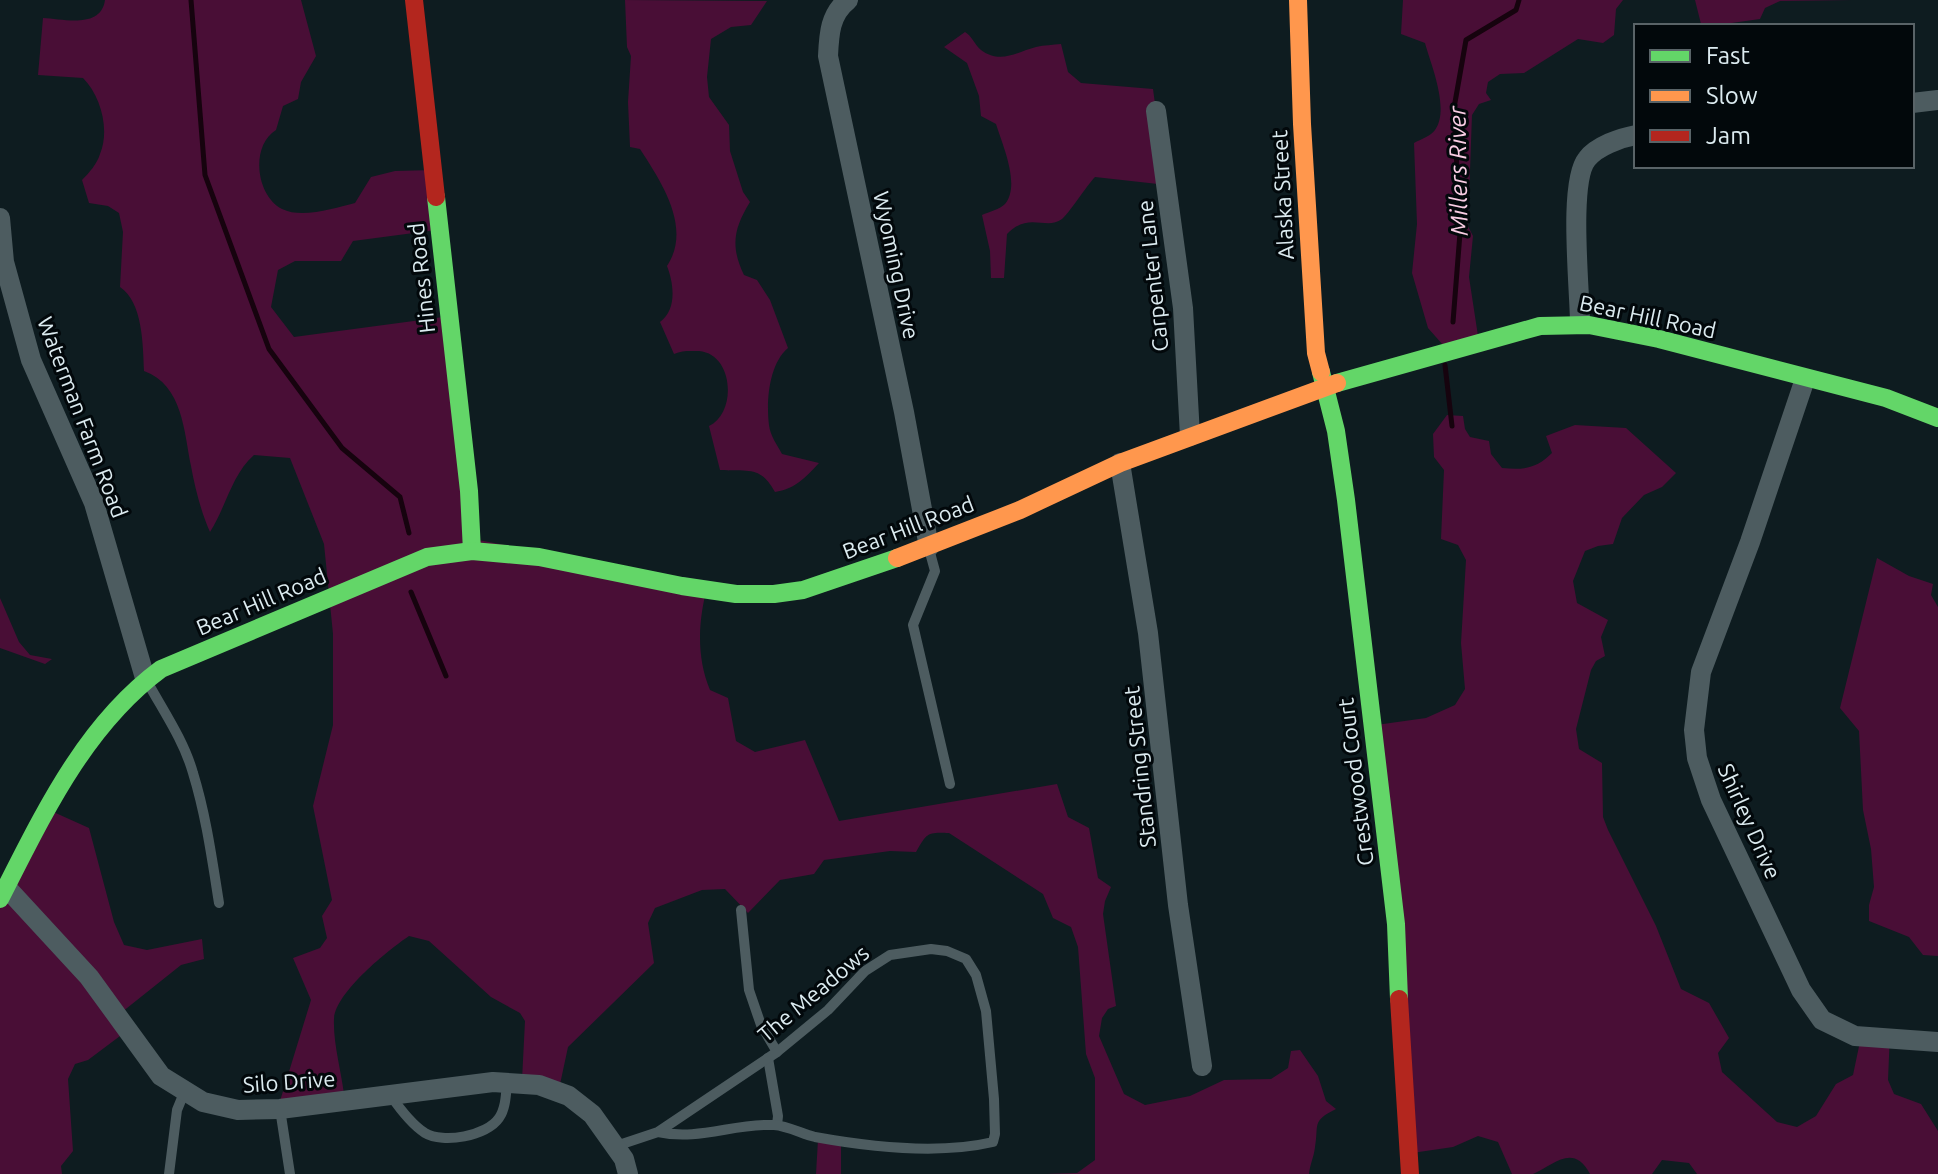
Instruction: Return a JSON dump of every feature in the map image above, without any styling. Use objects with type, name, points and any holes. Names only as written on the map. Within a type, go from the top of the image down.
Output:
[{"type":"street","name":"Hines Road","points":[[414,0],[466,462],[472,551]]},
{"type":"street","name":"Wyoming Drive","points":[[848,0],[838,8],[832,21],[828,56],[904,412],[929,547]]},
{"type":"street","name":"Alaska Street","points":[[1298,0],[1316,353],[1324,387]]},
{"type":"street","points":[[1914,103],[1938,100]]},
{"type":"street","name":"Carpenter Lane","points":[[1156,111],[1183,308],[1190,436]]},
{"type":"street","points":[[1580,324],[1577,241],[1580,173],[1587,159],[1596,152],[1612,142],[1634,136]]},
{"type":"street","name":"Waterman Farm Road","points":[[0,218],[4,262],[31,360],[94,503],[145,678]]},
{"type":"street","name":"Bear Hill Road","points":[[3,893],[79,757],[105,719],[145,678],[416,561],[472,551],[539,557],[736,594],[803,590],[929,547],[1020,510],[1120,463],[1324,387],[1540,326],[1580,324],[1659,339],[1886,398],[1938,418]]},
{"type":"street","name":"Shirley Drive","points":[[1805,379],[1750,542],[1701,672],[1694,730],[1697,758],[1711,800],[1801,990],[1822,1020],[1855,1036],[1938,1042]]},
{"type":"street","name":"Crestwood Court","points":[[1324,387],[1336,431],[1346,500],[1396,924],[1410,1174]]},
{"type":"street","name":"Standring Street","points":[[1120,463],[1148,633],[1178,905],[1202,1066]]},
{"type":"street","name":"Silo Drive","points":[[3,893],[89,977],[151,1064],[161,1076],[184,1093],[221,1108],[280,1109],[507,1082],[539,1085],[569,1096],[592,1114],[624,1159],[628,1174]]},
{"type":"lane","points":[[929,547],[935,571],[913,625],[950,784]]},
{"type":"lane","points":[[145,678],[184,749],[193,772],[206,822],[219,903]]},
{"type":"lane","points":[[741,910],[749,990],[773,1055],[777,1125]]},
{"type":"lane","name":"The Meadows","points":[[616,1146],[658,1132],[773,1055],[828,1010],[865,971],[890,955],[912,950],[947,951],[966,959],[976,975],[986,1011],[995,1134],[993,1142],[949,1148],[902,1148],[814,1136],[777,1125],[680,1136],[658,1132]]},
{"type":"lane","points":[[391,1096],[406,1117],[426,1134],[450,1140],[481,1131],[499,1119],[506,1100],[507,1082]]},
{"type":"lane","points":[[169,1174],[177,1110],[184,1093]]},
{"type":"lane","points":[[280,1109],[290,1174]]},
{"type":"shaded area","points":[[105,0],[301,0],[316,56],[301,82],[298,99],[283,106],[276,130],[262,147],[260,171],[266,193],[273,203],[290,212],[318,212],[355,203],[371,177],[395,171],[434,170],[444,229],[353,241],[341,261],[295,261],[278,270],[271,307],[294,337],[451,316],[473,539],[708,584],[701,624],[702,664],[710,690],[728,698],[736,741],[755,752],[805,740],[839,821],[1057,784],[1068,817],[1089,828],[1098,878],[1111,887],[1103,914],[1116,1006],[1108,1009],[1102,1018],[1099,1036],[1124,1094],[1145,1105],[1190,1096],[1224,1080],[1271,1079],[1288,1068],[1291,1051],[1300,1050],[1318,1076],[1326,1101],[1336,1109],[1319,1120],[1309,1174],[1046,1174],[1077,1173],[1095,1160],[1095,1078],[1086,1054],[1078,947],[1071,927],[1053,918],[1043,894],[949,833],[928,835],[916,852],[890,851],[824,860],[814,874],[780,880],[748,913],[725,889],[702,890],[655,908],[648,923],[654,963],[568,1047],[559,1089],[522,1080],[525,1021],[520,1013],[491,997],[429,941],[409,936],[364,973],[343,997],[337,1009],[335,1037],[344,1094],[280,1101],[311,1000],[293,958],[320,948],[327,938],[322,916],[332,900],[313,806],[333,725],[333,634],[324,544],[290,458],[254,455],[240,472],[210,532],[196,491],[180,411],[167,387],[144,371],[137,314],[128,294],[120,287],[123,232],[119,213],[108,206],[89,203],[82,180],[97,161],[103,145],[104,124],[99,104],[83,78],[38,75],[43,18],[89,19],[97,15]]},
{"type":"shaded area","points":[[625,0],[767,1],[751,25],[731,27],[711,39],[707,77],[709,97],[729,125],[730,151],[743,192],[750,202],[737,229],[737,255],[744,275],[757,280],[770,300],[788,348],[777,363],[770,384],[770,429],[782,454],[819,463],[799,482],[782,491],[775,492],[759,474],[720,470],[709,426],[724,409],[728,385],[725,373],[711,355],[699,351],[674,354],[660,322],[672,304],[667,266],[674,251],[675,221],[665,191],[649,162],[640,149],[630,147],[628,102],[631,56],[627,47]]},
{"type":"shaded area","points":[[1403,0],[1623,0],[1616,9],[1614,35],[1603,43],[1578,39],[1524,73],[1500,74],[1488,82],[1486,93],[1491,100],[1479,104],[1472,115],[1468,226],[1473,236],[1469,277],[1478,336],[1443,345],[1428,328],[1412,273],[1417,224],[1414,143],[1435,130],[1441,111],[1440,99],[1425,43],[1401,34]]},
{"type":"shaded area","points":[[1695,0],[1852,0],[1780,1],[1765,8],[1760,19],[1701,24]]},
{"type":"shaded area","points":[[965,32],[981,50],[1003,57],[1036,47],[1061,44],[1068,72],[1081,83],[1153,89],[1164,170],[1158,184],[1095,177],[1062,219],[1050,223],[1030,222],[1015,227],[1007,234],[1004,278],[991,278],[990,251],[982,215],[1005,204],[1011,186],[1009,164],[996,124],[981,116],[979,96],[967,63],[944,47]]},
{"type":"shaded area","points":[[1447,415],[1463,416],[1470,437],[1489,441],[1491,454],[1502,468],[1535,465],[1552,453],[1546,436],[1575,425],[1626,428],[1676,473],[1662,487],[1644,495],[1622,518],[1613,544],[1585,551],[1573,581],[1577,603],[1608,620],[1601,637],[1605,656],[1596,661],[1591,670],[1576,729],[1579,749],[1602,763],[1603,817],[1656,926],[1681,989],[1709,1003],[1729,1038],[1718,1053],[1722,1072],[1777,1122],[1797,1127],[1816,1116],[1836,1084],[1853,1075],[1862,1032],[1890,1033],[1888,1080],[1894,1094],[1921,1104],[1938,1131],[1938,1174],[1697,1174],[1689,1163],[1662,1160],[1652,1174],[1590,1174],[1577,1159],[1570,1158],[1533,1174],[1512,1174],[1498,1142],[1478,1136],[1453,1147],[1412,1153],[1376,725],[1426,718],[1455,705],[1465,689],[1461,643],[1466,560],[1458,545],[1441,539],[1444,470],[1434,457],[1433,434]]},
{"type":"shaded area","points":[[1877,558],[1909,576],[1933,584],[1931,595],[1938,607],[1938,956],[1923,955],[1909,937],[1869,921],[1874,887],[1871,849],[1863,810],[1859,731],[1840,708]]},
{"type":"shaded area","points":[[0,598],[19,642],[30,655],[52,659],[45,664],[0,648]]},
{"type":"shaded area","points":[[49,810],[89,828],[114,922],[124,945],[147,950],[202,939],[204,959],[181,965],[122,1012],[124,1033],[88,1060],[75,1064],[68,1079],[73,1151],[61,1166],[62,1174],[0,1174],[0,885]]},
{"type":"shaded area","points":[[818,1140],[841,1143],[841,1174],[816,1174]]},
{"type":"waterway","points":[[191,0],[205,175],[269,349],[342,448],[400,497],[409,533]]},
{"type":"waterway","name":"Millers River","points":[[1453,322],[1460,233],[1454,108],[1466,40],[1516,10],[1519,0]]},
{"type":"waterway","name":"Millers River","points":[[1445,365],[1452,426]]},
{"type":"waterway","points":[[411,592],[446,676]]},
{"type":"traffic: fast","points":[[436,197],[469,491],[472,551]]},
{"type":"traffic: fast","points":[[1337,383],[1540,326],[1589,325],[1659,339],[1886,398],[1938,418]]},
{"type":"traffic: fast","points":[[1321,372],[1336,431],[1346,500],[1396,924],[1399,999]]},
{"type":"traffic: fast","points":[[0,899],[50,804],[88,745],[109,717],[161,669],[427,557],[472,551],[539,557],[736,594],[803,590],[897,558]]},
{"type":"traffic: slow","points":[[1298,0],[1316,353],[1321,372]]},
{"type":"traffic: slow","points":[[897,558],[1020,510],[1120,463],[1337,383]]},
{"type":"traffic: jam","points":[[414,0],[436,197]]},
{"type":"traffic: jam","points":[[1399,999],[1410,1174]]}]
